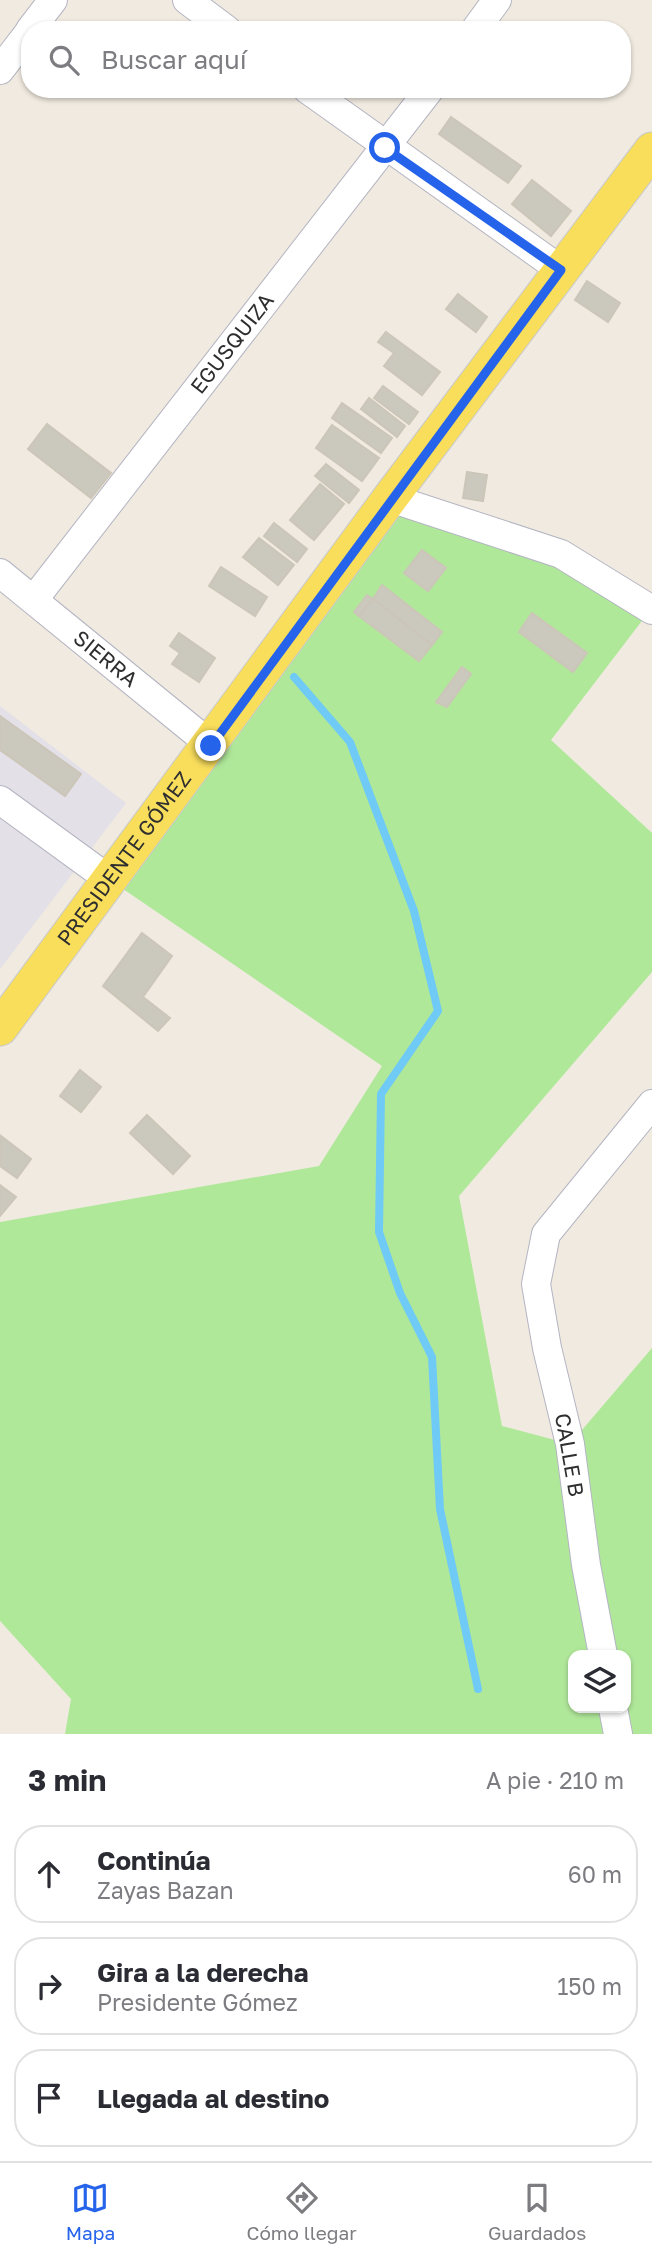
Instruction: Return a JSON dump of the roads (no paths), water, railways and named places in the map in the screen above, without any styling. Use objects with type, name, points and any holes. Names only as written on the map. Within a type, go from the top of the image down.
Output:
[{"type":"main road","name":"PRESIDENTE GÓMEZ","points":[[0,1028],[211,746],[390,498],[652,150]]},
{"type":"street","points":[[37,21],[53,0]]},
{"type":"street","points":[[187,0],[215,21]]},
{"type":"street","points":[[482,21],[498,0]]},
{"type":"street","points":[[0,70],[21,42]]},
{"type":"street","points":[[319,98],[385,148],[561,270]]},
{"type":"street","name":"EGUSQUIZA","points":[[35,598],[423,98]]},
{"type":"street","points":[[390,498],[561,554],[652,609]]},
{"type":"street","name":"SIERRA","points":[[0,573],[35,598],[211,746]]},
{"type":"street","points":[[0,800],[110,880]]},
{"type":"street","name":"CALLE B","points":[[602,1650],[586,1565],[570,1444],[536,1284],[539,1255],[545,1234],[652,1104]]},
{"type":"street","points":[[614,1713],[618,1734]]},
{"type":"waterway","points":[[294,677],[350,742],[414,911],[438,1011],[381,1094],[379,1232],[400,1293],[432,1357],[440,1509],[478,1689]]}]
